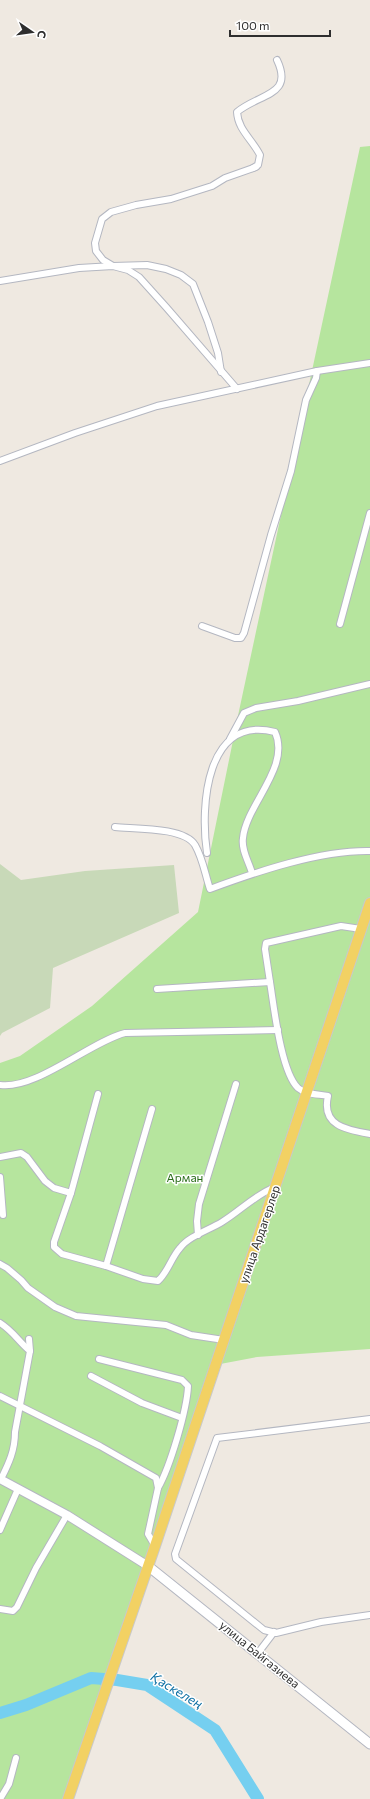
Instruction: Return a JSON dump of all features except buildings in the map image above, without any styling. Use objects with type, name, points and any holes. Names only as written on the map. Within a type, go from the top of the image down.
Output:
[{"type":"main road","name":"улица Ардагерлер","points":[[68,1799],[155,1546],[370,903]]},
{"type":"main road","name":"улица Байгазиева","points":[[148,1566],[370,1744]]},
{"type":"street","points":[[237,389],[221,372],[189,332],[138,277],[128,270],[113,266],[104,260],[96,251],[95,243],[102,220],[106,216],[120,209],[171,199],[212,186],[225,178],[254,168],[258,165],[260,155],[254,142],[242,130],[238,122],[238,112],[254,100],[275,91],[282,83],[283,72],[277,60]]},
{"type":"street","points":[[0,281],[79,268],[113,266],[147,265],[166,269],[181,275],[193,284],[208,322],[218,354],[221,372]]},
{"type":"street","points":[[0,461],[157,406],[317,371],[370,363]]},
{"type":"street","points":[[202,626],[235,638],[241,638],[244,633],[270,535],[291,471],[306,400],[316,378],[317,371]]},
{"type":"street","points":[[340,624],[370,512]]},
{"type":"street","points":[[230,739],[244,713],[256,708],[298,701],[370,684]]},
{"type":"street","points":[[208,853],[204,832],[207,786],[223,745],[230,739],[246,732],[262,729],[276,732],[279,741],[273,772],[246,826],[243,838],[242,846],[252,873]]},
{"type":"street","points":[[115,827],[179,833],[194,843],[204,865],[210,889],[252,873],[330,855],[370,851]]},
{"type":"street","points":[[361,929],[341,926],[266,943],[265,948],[280,1043],[290,1077],[299,1088],[306,1092],[328,1096],[327,1111],[336,1124],[346,1129],[370,1134]]},
{"type":"street","points":[[158,989],[270,982]]},
{"type":"street","points":[[0,1085],[28,1080],[69,1062],[102,1041],[125,1033],[278,1030]]},
{"type":"street","points":[[198,1235],[197,1221],[199,1204],[236,1084]]},
{"type":"street","points":[[98,1094],[71,1193],[54,1247],[62,1254],[106,1266],[144,1279],[158,1281],[163,1276],[186,1241],[244,1208],[259,1194],[275,1187]]},
{"type":"street","points":[[106,1266],[152,1109]]},
{"type":"street","points":[[0,1157],[21,1153],[27,1157],[45,1181],[54,1188],[71,1193]]},
{"type":"street","points":[[0,1177],[3,1215]]},
{"type":"street","points":[[0,1264],[7,1268],[28,1288],[60,1309],[76,1316],[166,1324],[192,1335],[224,1340]]},
{"type":"street","points":[[0,1324],[14,1334],[30,1351]]},
{"type":"street","points":[[29,1339],[30,1351],[15,1432],[15,1446],[11,1459],[1,1479],[67,1515],[148,1566]]},
{"type":"street","points":[[99,1359],[182,1380],[188,1386],[182,1418],[164,1479],[158,1488],[148,1534],[155,1546]]},
{"type":"street","points":[[91,1376],[142,1403],[182,1418]]},
{"type":"street","points":[[0,1396],[132,1463],[156,1478],[158,1488]]},
{"type":"street","points":[[370,1419],[221,1437],[215,1440],[175,1554],[176,1559],[264,1630],[274,1632],[321,1622],[370,1615]]},
{"type":"street","points":[[0,1530],[18,1489]]},
{"type":"street","points":[[0,1609],[13,1611],[17,1607],[36,1568],[67,1515]]},
{"type":"street","points":[[258,1653],[274,1632]]},
{"type":"street","points":[[1,1798],[9,1784],[16,1758]]},
{"type":"green space","name":"Арман","points":[[370,146],[370,1349],[257,1357],[215,1365],[68,1799],[0,1799],[0,1063],[20,1056],[92,1006],[198,912],[239,711],[360,147]]},
{"type":"green space","points":[[0,864],[21,880],[85,871],[174,865],[179,913],[53,968],[50,1008],[2,1033],[0,1036]]},
{"type":"waterway","name":"Қаскелең","points":[[0,1713],[26,1705],[91,1678],[117,1680],[147,1685],[215,1730],[258,1799]]}]
